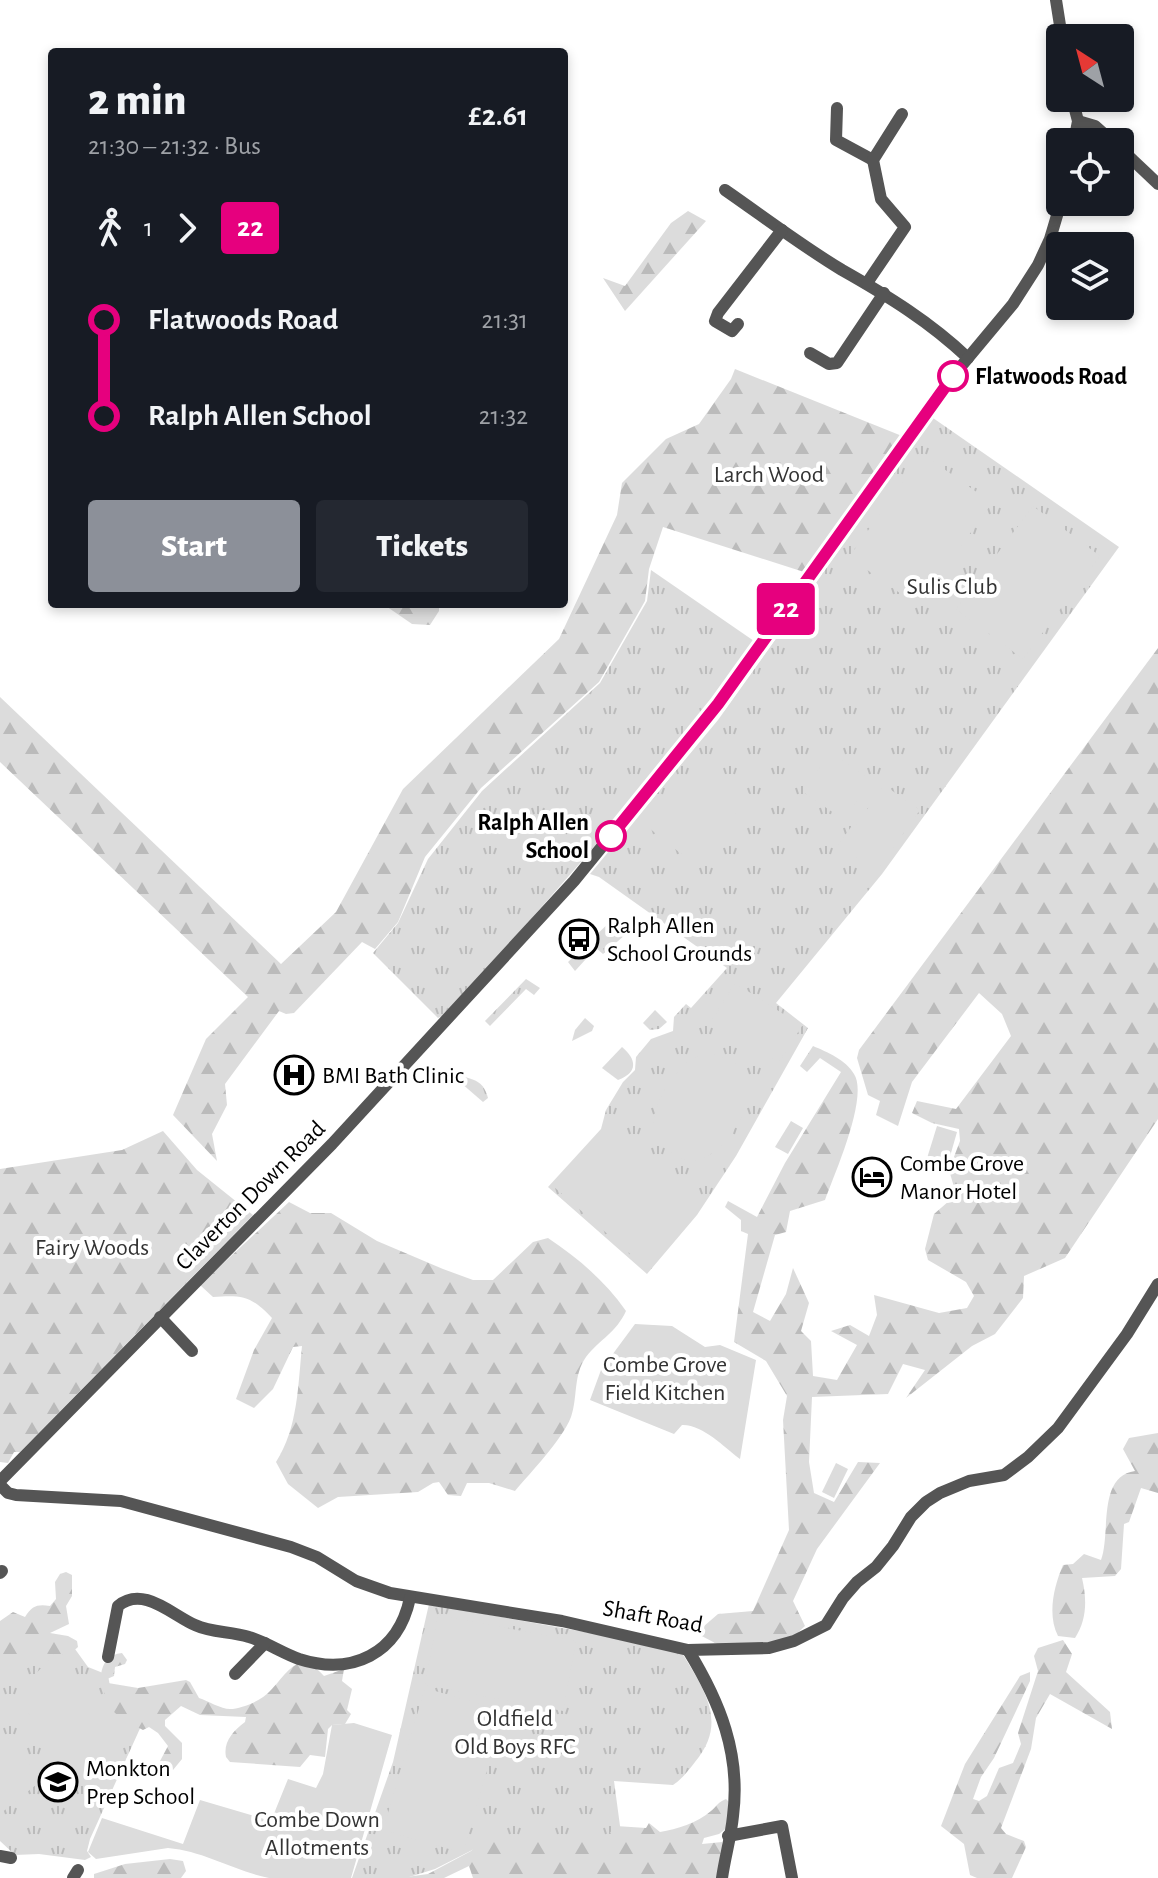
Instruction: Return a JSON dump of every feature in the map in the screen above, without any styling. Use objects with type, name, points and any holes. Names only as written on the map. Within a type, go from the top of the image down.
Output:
[{"type":"street","points":[[1056,0],[1060,24]]},
{"type":"street","points":[[837,108],[836,140],[873,160]]},
{"type":"street","points":[[1076,112],[1077,128]]},
{"type":"street","points":[[867,283],[905,227],[881,199],[873,160],[902,114]]},
{"type":"street","points":[[1078,121],[1097,128]]},
{"type":"street","points":[[1134,161],[1158,184]]},
{"type":"street","points":[[725,190],[842,270],[884,293],[939,331],[968,358]]},
{"type":"street","name":"Claverton Down Road","points":[[0,1483],[332,1144],[574,881],[712,711],[968,358],[1013,304],[1038,265],[1057,216]]},
{"type":"street","points":[[738,324],[732,331],[715,321],[782,230]]},
{"type":"street","points":[[809,353],[829,364],[837,363],[884,293]]},
{"type":"street","name":"Shaft Road","points":[[0,1483],[8,1493],[16,1495],[121,1501],[291,1547],[317,1557],[356,1581],[410,1598],[562,1621],[688,1650],[769,1648],[794,1641],[826,1625],[843,1598],[876,1567],[911,1517],[926,1502],[969,1481],[1012,1471],[1058,1428],[1133,1325],[1158,1284]]},
{"type":"street","points":[[160,1317],[192,1351]]},
{"type":"street","points":[[108,1657],[116,1611],[128,1600],[151,1601],[198,1627],[245,1636],[294,1657],[320,1664],[348,1665],[364,1661],[385,1644],[405,1616],[410,1598]]},
{"type":"street","points":[[235,1674],[265,1643]]},
{"type":"street","points":[[688,1650],[709,1685],[727,1730],[735,1782],[733,1820],[722,1878]]},
{"type":"street","points":[[728,1836],[782,1826],[792,1878]]},
{"type":"green space","points":[[688,211],[706,221],[625,311],[603,278],[625,286],[671,223]]},
{"type":"green space","name":"Larch Wood","points":[[735,369],[902,436],[804,572],[663,527],[649,569],[645,601],[599,682],[481,788],[425,857],[398,922],[375,949],[362,942],[294,1013],[279,1011],[225,1084],[227,1105],[212,1134],[217,1161],[173,1115],[206,1039],[248,997],[0,762],[0,697],[281,964],[336,912],[403,789],[559,639],[617,515],[622,483],[666,439],[699,424]]},
{"type":"green space","name":"Sulis Club","points":[[933,418],[1119,547],[882,874],[776,1003],[808,1028],[736,1156],[697,1215],[647,1274],[548,1187],[601,1129],[606,1110],[623,1082],[635,1070],[636,1057],[651,1039],[673,1031],[674,1017],[686,1004],[691,1008],[727,968],[599,877],[590,874],[718,720]]},
{"type":"green space","points":[[923,454],[992,503],[918,606],[849,557]]},
{"type":"green space","points":[[1033,506],[1100,556],[1023,659],[956,609]]},
{"type":"green space","points":[[651,570],[754,641],[644,787],[485,970],[438,1018],[373,953],[398,923],[428,859],[482,791],[600,683],[647,601]]},
{"type":"green space","points":[[389,608],[439,608],[430,625],[412,624]]},
{"type":"green space","points":[[1158,648],[1158,1119],[1065,1258],[1024,1276],[1023,1298],[995,1334],[972,1346],[906,1398],[925,1370],[903,1364],[888,1394],[812,1397],[809,1462],[814,1493],[834,1502],[858,1462],[880,1463],[817,1549],[793,1601],[805,1626],[789,1641],[753,1645],[717,1644],[696,1633],[718,1614],[753,1611],[789,1530],[783,1420],[787,1396],[766,1361],[734,1342],[748,1234],[741,1231],[741,1220],[725,1207],[728,1201],[757,1217],[785,1163],[841,1072],[820,1058],[807,1072],[800,1066],[813,1046],[841,1061],[854,1074],[857,1100],[854,1117],[825,1200],[790,1211],[786,1232],[775,1235],[753,1312],[770,1321],[786,1294],[793,1268],[809,1303],[801,1331],[811,1341],[813,1376],[837,1380],[857,1345],[831,1331],[850,1325],[869,1336],[877,1315],[874,1295],[939,1313],[967,1308],[974,1296],[966,1282],[928,1260],[925,1249],[934,1214],[949,1201],[954,1187],[949,1170],[960,1141],[959,1129],[932,1123],[912,1113],[917,1101],[956,1109],[1011,1036],[1002,1014],[979,993],[912,1082],[898,1126],[876,1115],[880,1101],[868,1095],[857,1058],[859,1050]]},
{"type":"green space","points":[[830,752],[871,780],[844,820],[803,792]]},
{"type":"green space","points":[[705,758],[751,795],[695,865],[649,828]]},
{"type":"green space","points":[[884,785],[920,810],[876,872],[838,845]]},
{"type":"green space","points":[[614,918],[625,928],[625,935],[603,954],[596,948],[575,971],[568,962]]},
{"type":"green space","points":[[526,979],[540,988],[534,995],[526,989],[490,1026],[485,1021]]},
{"type":"green space","points":[[735,983],[802,1026],[779,1062],[712,1020]]},
{"type":"green space","points":[[655,1010],[667,1022],[659,1029],[650,1030],[643,1023]]},
{"type":"green space","points":[[585,1018],[594,1026],[592,1031],[572,1041],[575,1030]]},
{"type":"green space","points":[[622,1047],[633,1065],[625,1077],[618,1080],[602,1068]]},
{"type":"green space","points":[[712,1054],[741,1067],[752,1084],[751,1094],[742,1118],[724,1142],[706,1157],[686,1160],[676,1156],[657,1135],[655,1116],[664,1092],[678,1071],[694,1058]]},
{"type":"green space","points":[[465,1077],[480,1084],[488,1098],[483,1102],[461,1083]]},
{"type":"green space","points":[[791,1121],[803,1128],[788,1154],[775,1147]]},
{"type":"green space","points":[[937,1126],[957,1132],[945,1174],[924,1168]]},
{"type":"green space","points":[[603,1129],[696,1211],[646,1268],[553,1186]]},
{"type":"green space","name":"Fairy Woods","points":[[163,1131],[197,1170],[253,1215],[20,1452],[14,1452],[8,1463],[0,1462],[0,1169],[122,1150]]},
{"type":"green space","points":[[289,1202],[310,1213],[331,1213],[377,1241],[473,1280],[493,1280],[533,1242],[548,1238],[590,1271],[618,1300],[626,1311],[618,1325],[582,1364],[567,1426],[515,1491],[489,1483],[467,1483],[461,1496],[448,1495],[439,1482],[418,1492],[338,1497],[318,1508],[288,1484],[276,1462],[293,1421],[302,1346],[293,1347],[273,1389],[254,1408],[236,1399],[254,1350],[272,1318],[246,1298],[213,1297],[200,1285]]},
{"type":"green space","name":"Combe Grove Field Kitchen","points":[[635,1324],[672,1326],[705,1347],[720,1345],[756,1360],[740,1459],[697,1428],[682,1425],[674,1434],[590,1400],[601,1370]]},
{"type":"green space","points":[[1158,1433],[1158,1493],[1141,1488],[1129,1522],[1124,1524],[1121,1569],[1115,1576],[1082,1578],[1085,1609],[1082,1624],[1075,1638],[1058,1636],[1053,1619],[1053,1600],[1063,1565],[1073,1564],[1084,1554],[1101,1560],[1110,1495],[1123,1475],[1135,1471],[1123,1449],[1129,1438]]},
{"type":"green space","points":[[836,1463],[848,1469],[834,1498],[822,1492]]},
{"type":"green space","points":[[66,1572],[72,1575],[72,1596],[66,1606],[69,1624],[50,1633],[68,1636],[77,1641],[78,1647],[64,1654],[38,1653],[33,1658],[0,1664],[0,1621],[13,1612],[25,1617],[35,1607],[50,1606],[56,1599],[55,1582],[60,1574]]},
{"type":"green space","name":"Oldfield Old Boys RFC","points":[[429,1604],[682,1653],[710,1707],[710,1734],[705,1748],[673,1785],[614,1781],[622,1841],[488,1842],[435,1869],[406,1878],[352,1878],[393,1762]]},
{"type":"green space","points":[[438,1615],[576,1641],[563,1711],[425,1685]]},
{"type":"green space","name":"Monkton Prep School","points":[[0,1638],[75,1649],[88,1667],[108,1675],[112,1698],[142,1724],[90,1839],[87,1851],[91,1857],[85,1860],[39,1854],[15,1855],[0,1841]]},
{"type":"green space","points":[[1063,1640],[1072,1654],[1066,1672],[1110,1712],[1112,1729],[1050,1694],[1036,1718],[1031,1749],[1001,1828],[1006,1834],[1024,1841],[1026,1847],[1012,1878],[977,1878],[970,1875],[964,1844],[941,1826],[965,1764],[1020,1676],[1030,1672],[1030,1681],[973,1799],[979,1801],[987,1796],[999,1768],[1013,1763],[1021,1744],[1018,1733],[1038,1671],[1034,1656],[1038,1648]]},
{"type":"green space","points":[[122,1653],[127,1660],[125,1664],[115,1667],[114,1676],[107,1679],[108,1683],[138,1688],[186,1680],[199,1698],[230,1709],[262,1698],[300,1663],[315,1668],[324,1676],[344,1669],[342,1681],[352,1689],[347,1710],[351,1714],[345,1724],[332,1725],[328,1729],[325,1757],[310,1755],[300,1767],[230,1762],[225,1752],[228,1742],[246,1717],[200,1715],[181,1706],[165,1720],[165,1726],[182,1743],[182,1759],[173,1770],[164,1768],[160,1761],[168,1746],[158,1733],[149,1727],[143,1730],[126,1721],[113,1711],[105,1697],[104,1678],[101,1675],[103,1667],[110,1657]]},
{"type":"green space","points":[[50,1659],[128,1737],[90,1775],[12,1698]]},
{"type":"green space","points":[[425,1688],[504,1711],[463,1853],[383,1830]]},
{"type":"green space","name":"Combe Down Allotments","points":[[354,1723],[392,1735],[351,1878],[269,1878],[194,1853],[168,1848],[96,1859],[88,1852],[102,1818],[183,1844],[200,1800],[271,1821],[288,1779],[316,1788],[323,1774],[332,1725]]},
{"type":"green space","points":[[0,1728],[42,1780],[0,1814]]},
{"type":"green space","points":[[726,1799],[730,1803],[728,1827],[719,1834],[704,1838],[702,1844],[722,1842],[721,1878],[473,1878],[469,1866],[444,1878],[399,1878],[428,1874],[493,1837],[506,1840],[517,1836],[530,1839],[599,1837],[608,1835],[616,1826],[646,1828],[649,1823],[660,1832],[693,1822]]},
{"type":"green space","points":[[170,1859],[183,1861],[186,1871],[181,1878],[94,1878],[94,1874],[125,1864]]},
{"type":"bus line","name":"22","points":[[611,836],[718,704],[953,376]]},
{"type":"place","name":"Flatwoods Road","points":[[953,376]]},
{"type":"place","name":"Ralph Allen School","points":[[611,836]]},
{"type":"place","name":"Ralph Allen School Grounds","points":[[579,939]]},
{"type":"place","name":"BMI Bath Clinic","points":[[294,1075]]},
{"type":"place","name":"Combe Grove Manor Hotel","points":[[872,1177]]},
{"type":"place","name":"Monkton Prep School","points":[[58,1782]]}]
